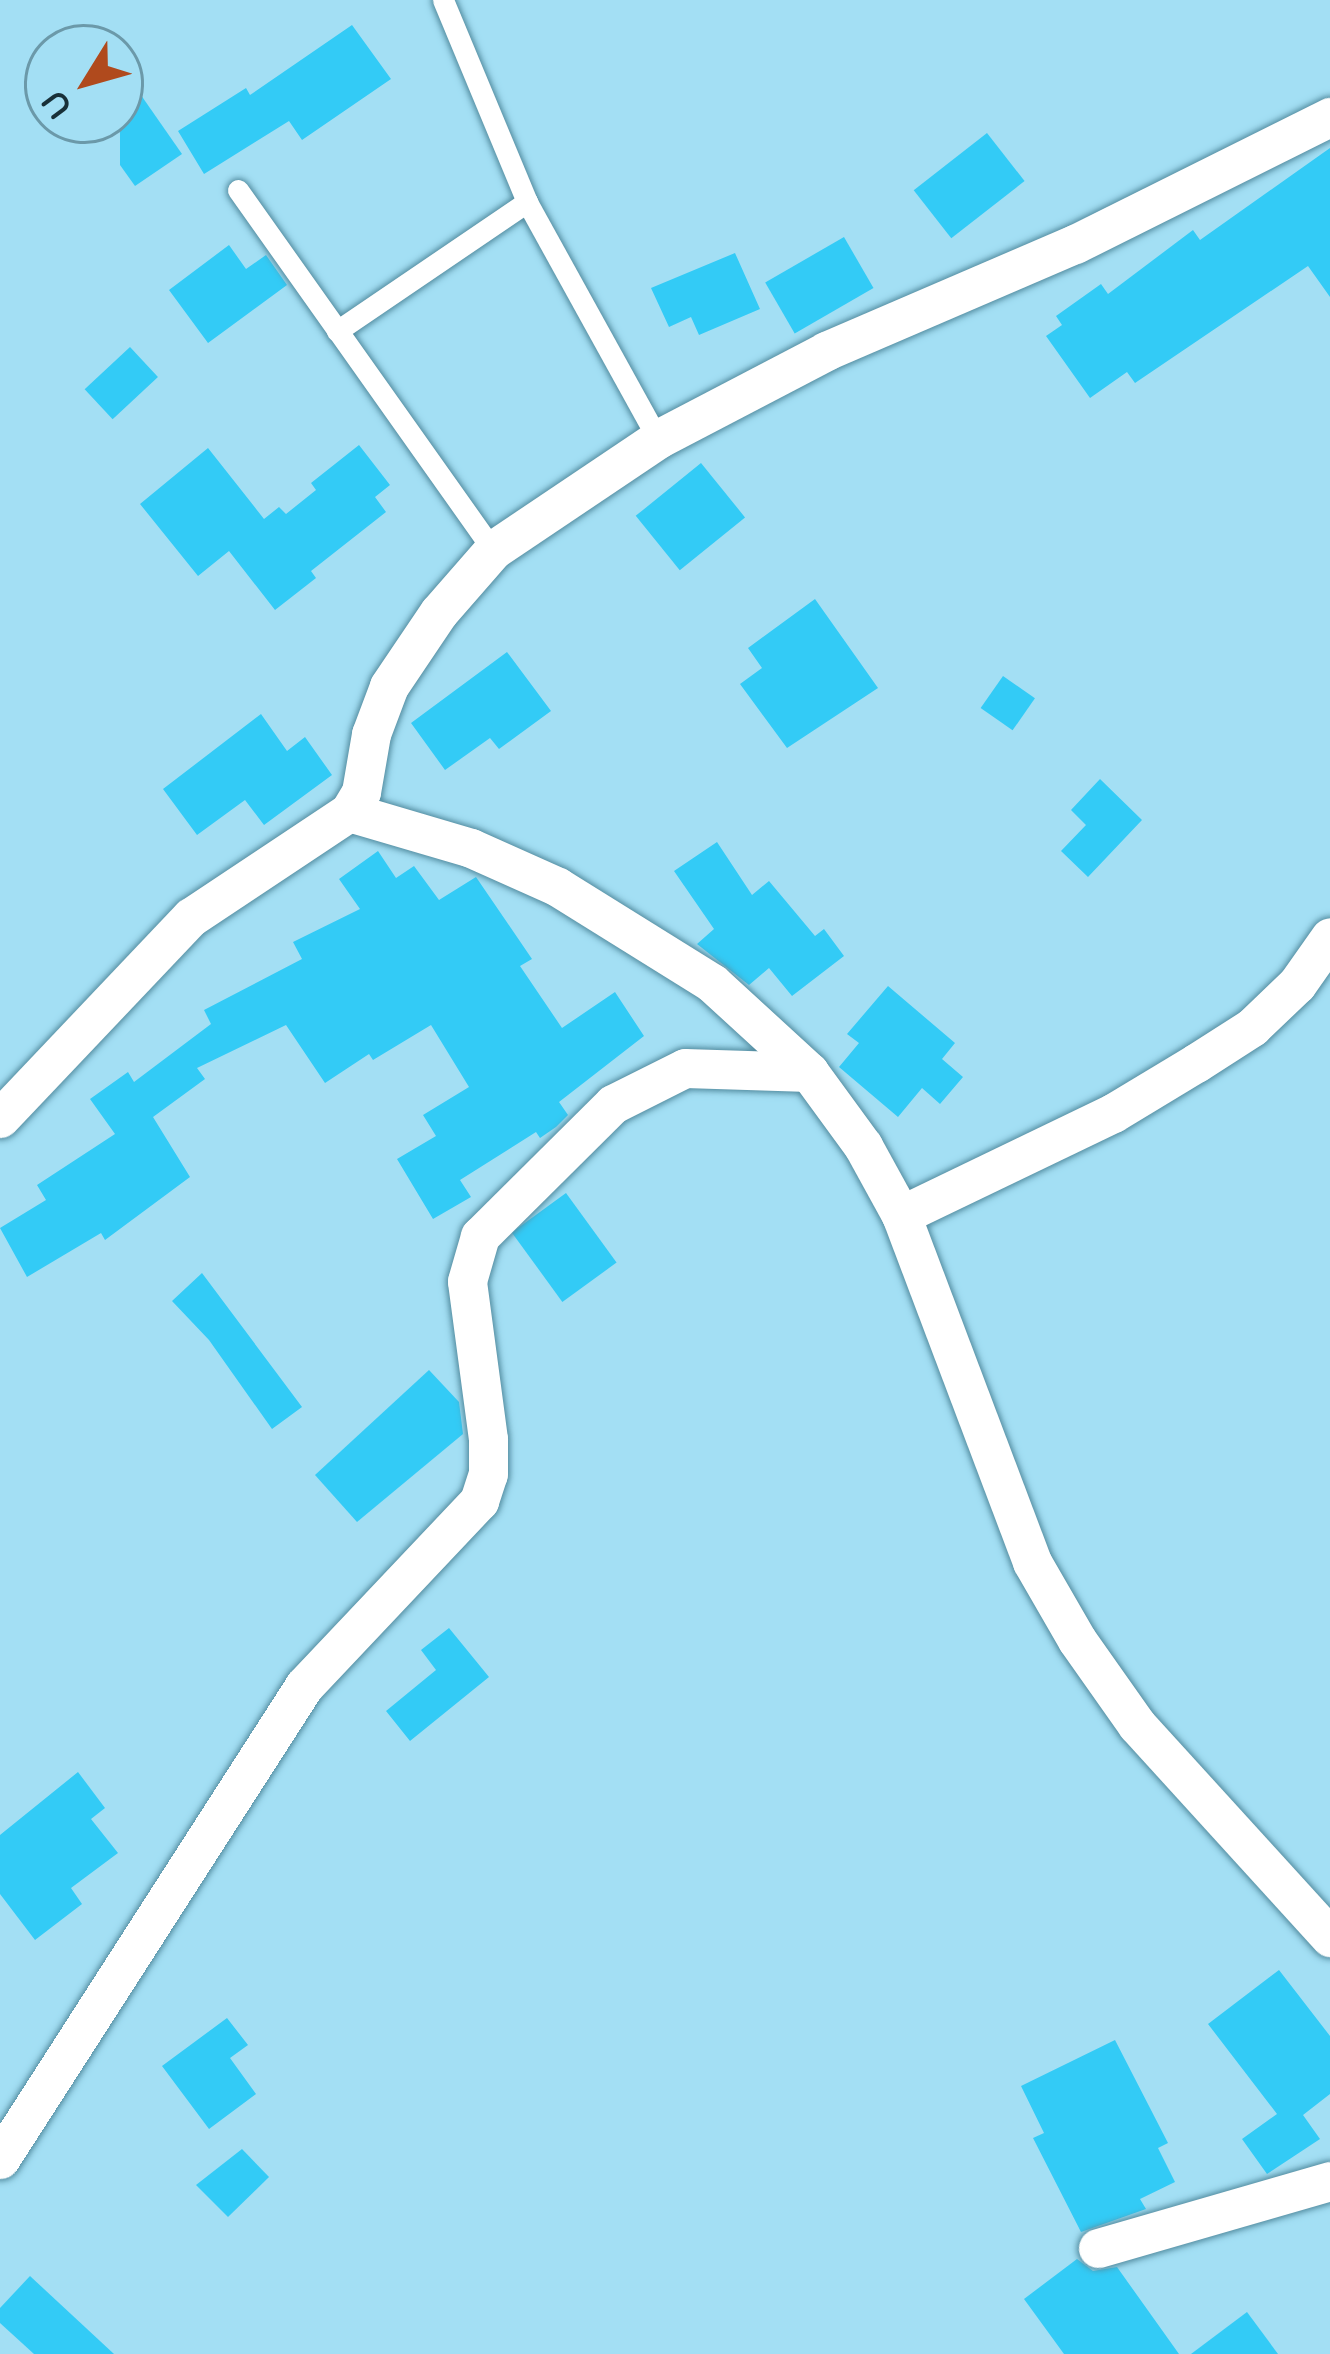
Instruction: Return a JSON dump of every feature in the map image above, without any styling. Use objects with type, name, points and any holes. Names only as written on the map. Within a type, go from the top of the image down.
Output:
[{"type":"street","points":[[0,1118],[191,917],[350,812],[361,792],[371,734],[389,686],[439,612],[493,550],[658,439],[826,351],[1076,244],[1330,117]]},
{"type":"street","points":[[350,812],[471,848],[558,886],[712,982],[809,1072],[863,1146],[901,1215],[1032,1562],[1077,1640],[1137,1725],[1330,1937]]},
{"type":"street","points":[[901,1215],[1113,1112],[1252,1027],[1297,984],[1330,937]]},
{"type":"street","points":[[0,2158],[304,1686],[479,1501],[488,1474],[488,1439],[466,1281],[480,1236],[614,1104],[652,1084],[685,1068],[809,1072]]},
{"type":"street","points":[[1098,2248],[1330,2181]]},
{"type":"lane","points":[[442,0],[527,202],[658,439]]},
{"type":"lane","points":[[238,190],[493,550]]},
{"type":"lane","points":[[338,331],[527,202]]},
{"type":"building","points":[[352,25],[391,79],[302,140],[289,121],[204,174],[178,131],[246,88],[250,95]]},
{"type":"building","points":[[144,99],[182,154],[135,186],[120,165],[120,144],[144,144]]},
{"type":"building","points":[[987,133],[1025,181],[951,238],[914,190]]},
{"type":"building","points":[[1330,148],[1330,297],[1308,266],[1135,383],[1127,372],[1090,398],[1046,336],[1062,325],[1056,316],[1101,284],[1108,294],[1193,230],[1200,240]]},
{"type":"building","points":[[844,237],[874,288],[795,334],[765,282]]},
{"type":"building","points":[[229,245],[246,269],[266,255],[287,285],[208,343],[169,290]]},
{"type":"building","points":[[735,253],[760,309],[699,335],[691,317],[669,327],[651,288]]},
{"type":"building","points":[[130,347],[158,377],[113,419],[85,389]]},
{"type":"building","points":[[359,445],[390,485],[375,497],[386,512],[311,571],[316,578],[275,610],[229,551],[198,576],[140,504],[208,448],[264,519],[279,507],[286,514],[316,490],[311,483]]},
{"type":"building","points":[[701,463],[745,517],[680,570],[636,516]]},
{"type":"building","points":[[815,599],[878,688],[787,748],[740,684],[762,668],[748,648]]},
{"type":"building","points":[[507,652],[551,711],[499,749],[490,738],[445,770],[411,723]]},
{"type":"building","points":[[1003,676],[1035,698],[1013,730],[981,708]]},
{"type":"building","points":[[261,714],[287,751],[305,737],[332,775],[264,825],[245,800],[197,835],[163,789]]},
{"type":"building","points":[[1100,779],[1142,820],[1088,877],[1061,851],[1086,825],[1071,810]]},
{"type":"building","points":[[717,842],[752,895],[769,881],[815,936],[824,929],[844,956],[792,996],[769,968],[749,985],[697,944],[714,929],[674,871]]},
{"type":"building","points":[[378,851],[396,878],[414,866],[439,900],[476,877],[532,959],[520,966],[562,1028],[615,992],[644,1036],[559,1102],[568,1115],[556,1127],[540,1138],[536,1132],[460,1180],[471,1197],[433,1219],[397,1159],[436,1136],[423,1115],[469,1087],[431,1025],[373,1060],[369,1054],[325,1083],[286,1025],[197,1068],[205,1079],[153,1117],[190,1177],[105,1240],[101,1233],[27,1277],[0,1228],[46,1200],[37,1185],[115,1134],[90,1099],[128,1072],[134,1082],[211,1024],[204,1010],[302,959],[293,942],[360,909],[339,879]]},
{"type":"building","points":[[888,986],[955,1043],[942,1059],[963,1077],[940,1104],[922,1088],[898,1117],[839,1067],[859,1043],[847,1034]]},
{"type":"building","points":[[566,1193],[617,1263],[562,1302],[512,1232]]},
{"type":"building","points":[[202,1273],[302,1407],[272,1429],[209,1340],[172,1301]]},
{"type":"building","points":[[429,1370],[459,1402],[463,1434],[357,1522],[315,1475]]},
{"type":"building","points":[[449,1628],[489,1677],[410,1741],[386,1711],[436,1670],[421,1650]]},
{"type":"building","points":[[78,1772],[105,1808],[91,1819],[118,1853],[71,1888],[82,1904],[35,1940],[0,1894],[0,1835]]},
{"type":"building","points":[[1279,1970],[1330,2036],[1330,2094],[1303,2115],[1320,2139],[1267,2174],[1242,2139],[1277,2114],[1208,2024]]},
{"type":"building","points":[[227,2018],[248,2045],[230,2058],[256,2094],[209,2129],[162,2066]]},
{"type":"building","points":[[1115,2040],[1168,2143],[1158,2148],[1175,2182],[1140,2199],[1146,2209],[1081,2232],[1033,2138],[1044,2133],[1021,2086]]},
{"type":"building","points":[[242,2149],[269,2177],[228,2217],[196,2185]]},
{"type":"building","points":[[1077,2259],[1093,2271],[1117,2267],[1179,2354],[1064,2354],[1024,2299]]},
{"type":"building","points":[[30,2276],[114,2354],[34,2354],[0,2323],[0,2308]]},
{"type":"building","points":[[1247,2312],[1278,2354],[1191,2354]]}]
